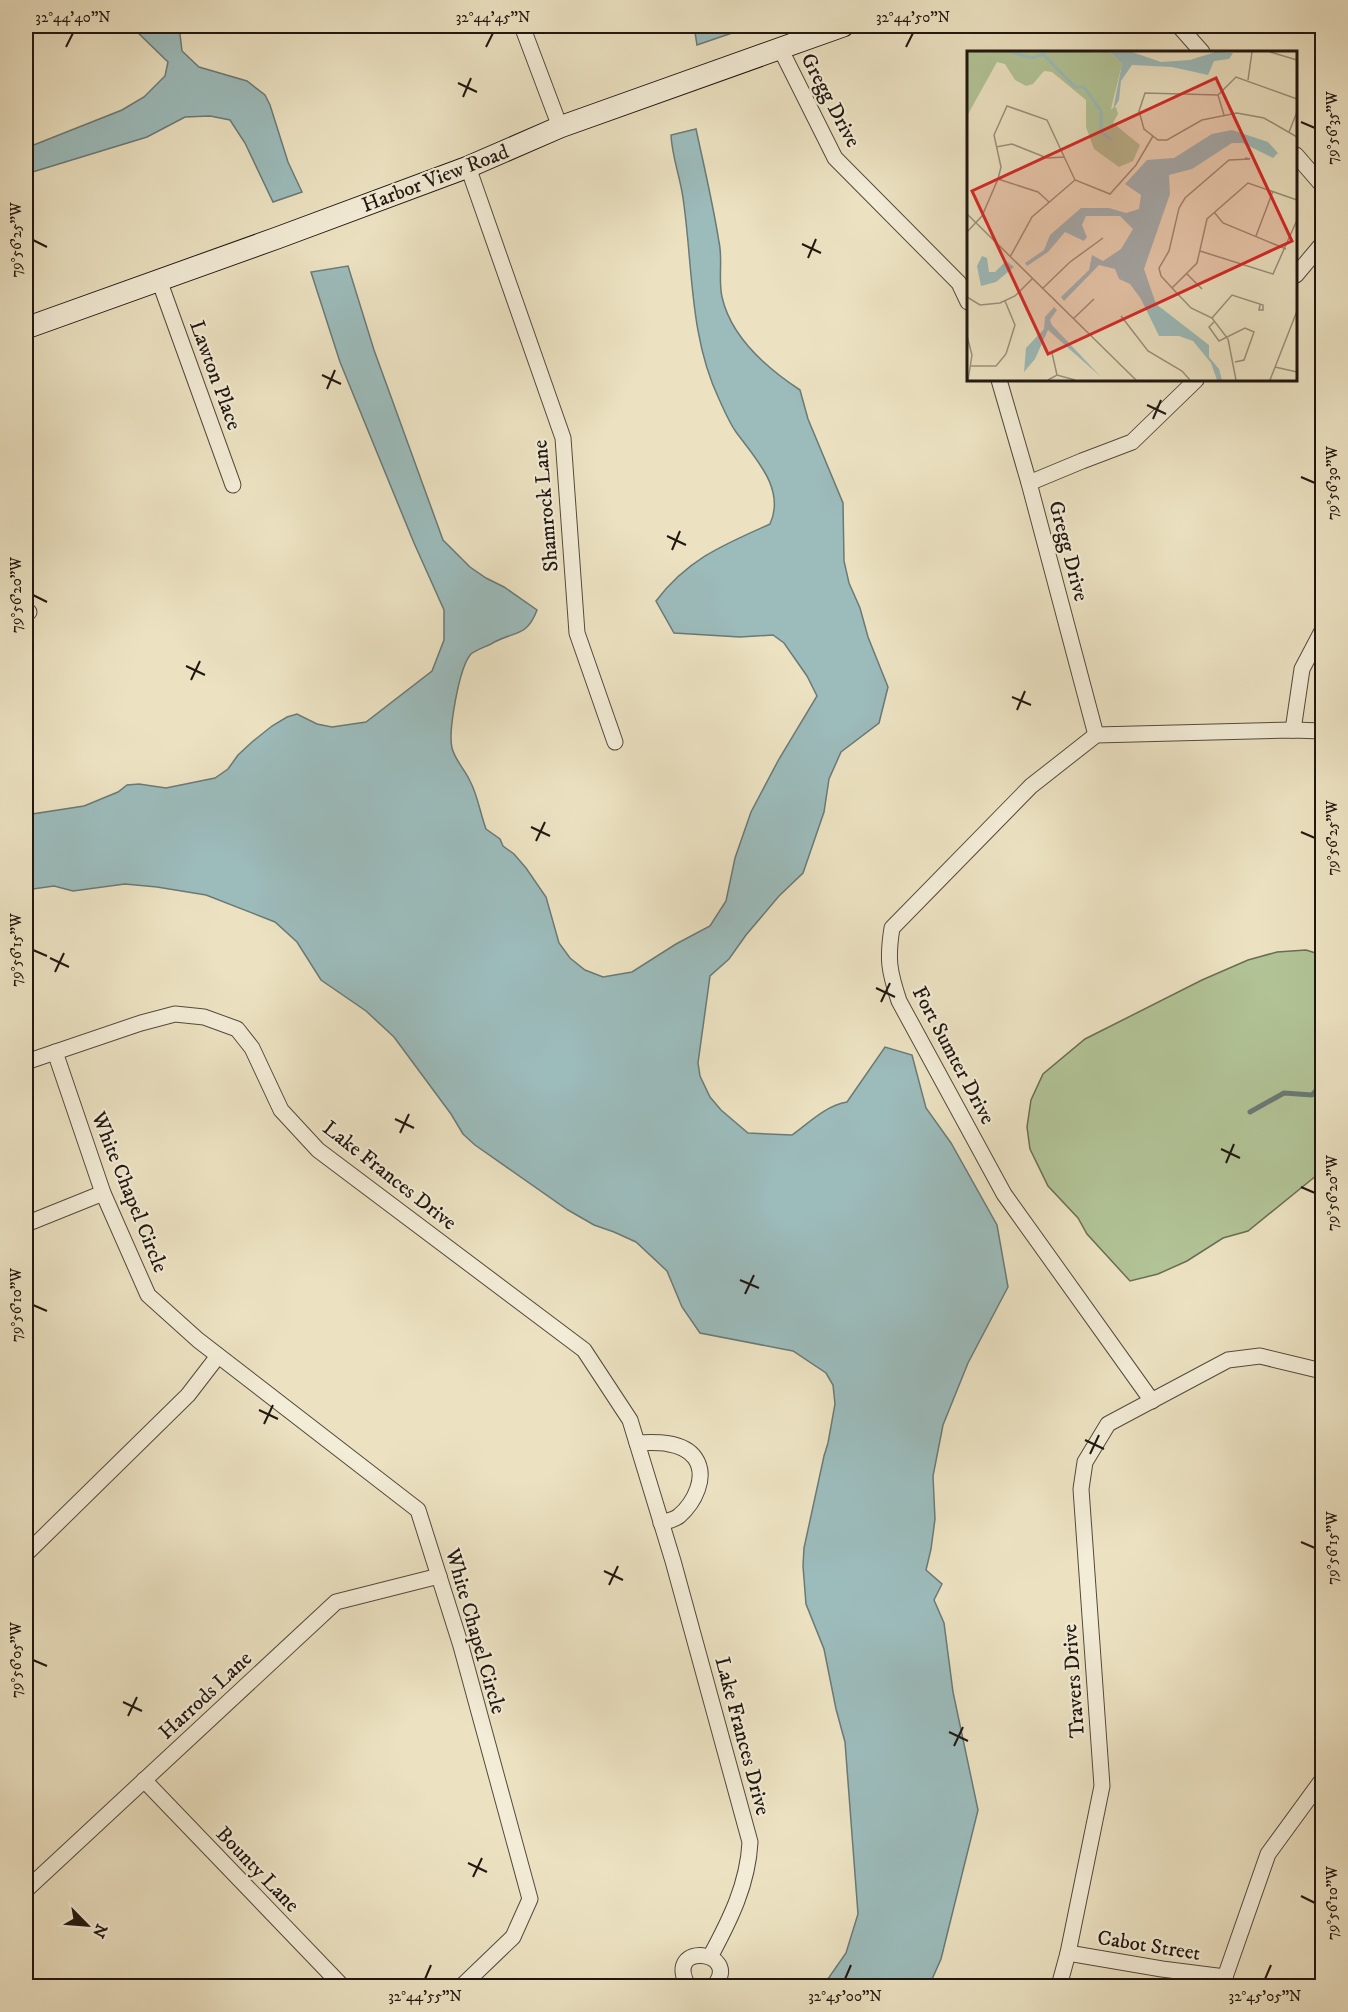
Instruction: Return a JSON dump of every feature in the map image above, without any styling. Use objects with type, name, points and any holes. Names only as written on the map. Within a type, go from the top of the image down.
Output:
[{"type":"main road","name":"Harbor View Road","points":[[26,328],[468,167],[560,127],[843,26]]},
{"type":"street","points":[[522,26],[560,127]]},
{"type":"street","points":[[1179,26],[1201,51]]},
{"type":"street","name":"Gregg Drive","points":[[780,48],[835,158],[959,283],[967,298]]},
{"type":"street","points":[[1297,156],[1323,185]]},
{"type":"street","name":"Shamrock Lane","points":[[468,167],[562,438],[577,633],[615,742]]},
{"type":"street","points":[[1297,273],[1323,244]]},
{"type":"street","name":"Lawton Place","points":[[159,280],[233,485]]},
{"type":"street","name":"Gregg Drive","points":[[999,381],[1096,735]]},
{"type":"street","points":[[1029,483],[1132,442],[1195,381]]},
{"type":"street","points":[[1293,730],[1302,669],[1323,631]]},
{"type":"street","points":[[1096,735],[1323,731]]},
{"type":"street","name":"Fort Sumter Drive","points":[[1096,735],[1031,786],[892,928],[888,951],[890,975],[899,1001],[1004,1194],[1152,1401]]},
{"type":"street","name":"Lake Frances Drive","points":[[26,1062],[141,1023],[175,1014],[204,1017],[237,1029],[252,1048],[281,1110],[318,1150],[584,1350],[630,1420],[638,1443],[750,1842],[749,1862],[734,1912],[710,1957]]},
{"type":"street","name":"White Chapel Circle","points":[[55,1052],[104,1193],[148,1295],[218,1356],[418,1510],[461,1646],[530,1899],[513,1936],[462,1986]]},
{"type":"street","points":[[26,1224],[104,1193]]},
{"type":"street","points":[[26,1554],[188,1395],[218,1356]]},
{"type":"street","points":[[1152,1401],[1228,1360],[1260,1356],[1323,1371]]},
{"type":"street","name":"Travers Drive","points":[[1059,1986],[1068,1953],[1102,1786],[1081,1489],[1085,1462],[1108,1424],[1152,1401]]},
{"type":"street","points":[[638,1443],[654,1442],[675,1445],[694,1458],[700,1472],[696,1495],[686,1509],[677,1518],[661,1523]]},
{"type":"street","name":"Harrods Lane","points":[[26,1890],[336,1602],[439,1576]]},
{"type":"street","name":"Bounty Lane","points":[[144,1780],[342,1986]]},
{"type":"street","points":[[1226,1982],[1268,1854],[1323,1780]]},
{"type":"street","name":"Cabot Street","points":[[1068,1953],[1226,1982]]},
{"type":"street","points":[[688,1986],[683,1977],[684,1967],[690,1958],[700,1954],[710,1957],[718,1964],[720,1975],[714,1986]]},
{"type":"green space","points":[[1306,950],[1322,955],[1322,1171],[1248,1231],[1223,1238],[1187,1261],[1158,1274],[1130,1281],[1087,1234],[1078,1218],[1048,1186],[1030,1149],[1027,1127],[1031,1100],[1043,1074],[1085,1039],[1202,980],[1248,960],[1277,952]]},
{"type":"water","points":[[131,26],[179,26],[182,51],[199,67],[247,81],[265,95],[288,162],[302,192],[273,202],[245,143],[230,120],[210,116],[185,117],[147,137],[26,174],[26,148],[122,110],[144,97],[165,76],[168,62]]},
{"type":"water","points":[[694,26],[755,26],[753,28],[738,27],[732,33],[697,45]]},
{"type":"water","points":[[696,129],[717,228],[721,256],[721,290],[727,312],[733,325],[752,351],[800,390],[808,419],[843,503],[844,561],[849,583],[888,687],[879,723],[841,752],[829,779],[824,812],[803,873],[779,896],[729,959],[710,976],[698,1063],[700,1076],[710,1097],[721,1110],[748,1133],[792,1135],[825,1111],[847,1102],[885,1047],[912,1055],[926,1108],[951,1143],[997,1225],[1008,1287],[968,1363],[943,1425],[933,1476],[935,1519],[926,1570],[942,1584],[934,1600],[944,1623],[953,1692],[978,1810],[941,1959],[929,1986],[823,1986],[846,1953],[858,1914],[845,1742],[824,1649],[806,1604],[803,1566],[804,1548],[835,1404],[833,1385],[826,1373],[793,1351],[700,1333],[682,1307],[667,1271],[636,1242],[594,1225],[568,1210],[475,1145],[463,1134],[451,1114],[394,1037],[366,1011],[321,980],[297,942],[275,922],[206,895],[157,887],[125,884],[73,891],[54,886],[26,890],[26,815],[84,806],[118,792],[127,785],[139,784],[166,788],[215,778],[228,769],[238,755],[252,742],[287,717],[297,714],[317,724],[332,727],[366,722],[432,671],[444,640],[444,610],[340,362],[311,272],[348,266],[374,350],[443,540],[470,567],[537,610],[524,630],[471,654],[462,672],[452,728],[452,748],[473,787],[486,829],[500,839],[503,846],[514,854],[526,868],[546,897],[559,943],[570,958],[585,970],[603,977],[632,972],[710,926],[726,901],[735,858],[751,812],[779,759],[817,696],[807,676],[784,643],[773,635],[740,637],[674,633],[656,601],[681,574],[707,555],[770,524],[774,511],[771,486],[759,463],[729,420],[709,375],[702,350],[697,325],[683,198],[671,135]]},
{"type":"waterway","points":[[1250,1112],[1284,1093],[1312,1095],[1322,1084]]}]
